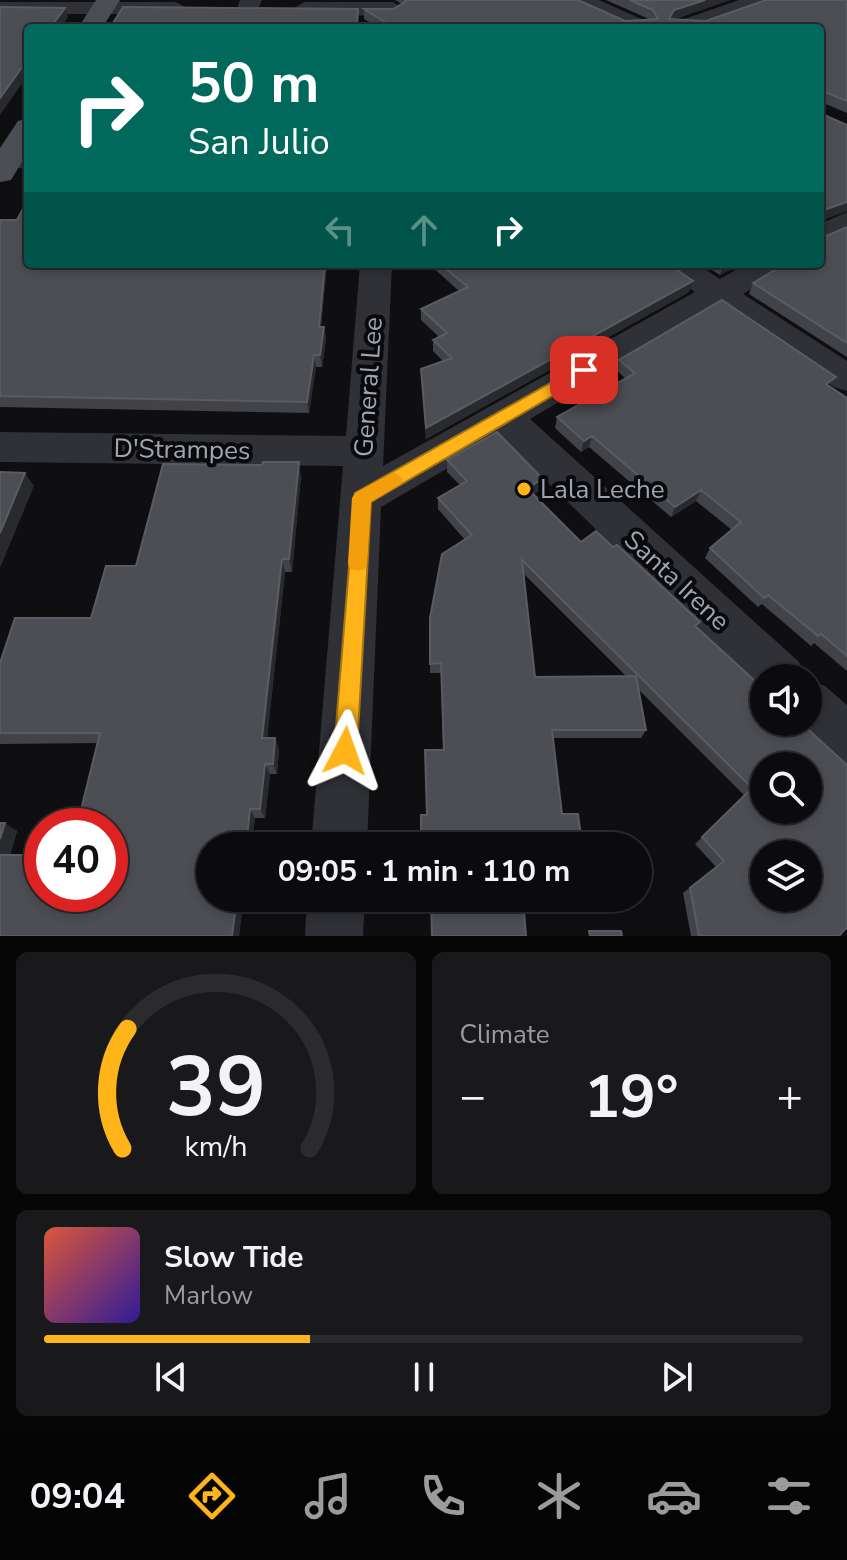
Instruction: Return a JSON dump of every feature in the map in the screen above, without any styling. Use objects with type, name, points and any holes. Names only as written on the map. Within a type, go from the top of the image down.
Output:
[{"type":"main road","points":[[9,163],[24,135]]},
{"type":"street","points":[[582,0],[633,24]]},
{"type":"street","points":[[692,24],[759,0]]},
{"type":"street","points":[[255,7],[393,12]]},
{"type":"street","points":[[0,8],[100,12],[204,8]]},
{"type":"street","points":[[824,234],[847,221]]},
{"type":"street","name":"General Lee","points":[[340,832],[376,268]]},
{"type":"street","points":[[681,268],[847,378]]},
{"type":"street","points":[[362,498],[763,268]]},
{"type":"street","name":"Santa Irene","points":[[503,416],[767,664]]},
{"type":"street","name":"D'Strampes","points":[[0,447],[364,451]]},
{"type":"street","points":[[822,716],[847,739]]},
{"type":"street","points":[[334,936],[335,912]]},
{"type":"building","points":[[578,0],[625,21],[658,19],[653,10],[630,0],[705,0],[674,10],[669,19],[706,21],[766,0],[847,0],[847,101],[824,93],[824,24],[388,24],[364,9],[393,9],[405,2]]},
{"type":"building","points":[[0,7],[65,8],[53,24],[24,24],[24,65],[0,98]]},
{"type":"building","points":[[123,7],[358,9],[357,24],[112,24]]},
{"type":"building","points":[[824,115],[847,125],[847,202],[824,210]]},
{"type":"building","points":[[24,207],[24,268],[325,268],[319,327],[324,327],[320,355],[314,355],[307,402],[0,396],[0,222],[17,220]]},
{"type":"building","points":[[847,227],[847,343],[753,283],[778,268],[824,268],[824,237]]},
{"type":"building","points":[[445,268],[674,268],[693,281],[426,428],[421,369],[452,358],[433,340],[447,333],[421,309],[468,287]]},
{"type":"building","points":[[722,300],[836,377],[826,384],[847,398],[847,656],[768,595],[764,598],[710,548],[741,522],[701,490],[675,507],[592,436],[584,441],[557,417],[635,373],[619,360]]},
{"type":"building","points":[[497,432],[543,479],[527,488],[581,542],[596,531],[613,547],[617,545],[700,622],[695,626],[750,676],[750,736],[815,736],[847,765],[847,927],[839,936],[699,936],[690,888],[724,861],[702,837],[750,790],[750,824],[822,824],[822,752],[750,752],[750,786],[522,560],[535,677],[636,676],[646,730],[552,730],[562,814],[578,814],[580,832],[421,832],[421,815],[427,815],[425,750],[444,750],[441,663],[430,664],[430,618],[442,554],[472,535],[438,498],[467,481],[447,460]]},
{"type":"building","points":[[263,462],[299,462],[289,559],[282,559],[262,738],[275,738],[273,764],[265,764],[260,809],[250,809],[248,832],[196,832],[196,912],[235,912],[232,936],[0,936],[0,855],[24,855],[24,912],[128,912],[128,808],[81,808],[100,733],[0,733],[0,663],[15,618],[91,618],[106,566],[136,566],[163,464],[262,465]]},
{"type":"building","points":[[0,472],[25,473],[0,533]]},
{"type":"building","points":[[431,912],[524,912],[526,936],[432,936]]},
{"type":"building","points":[[589,931],[621,931],[622,936],[590,936]]},
{"type":"slow traffic","points":[[358,563],[362,498],[394,479]]},
{"type":"place","name":"Lala Leche","points":[[524,489]]},
{"type":"route","points":[[345,751],[362,498],[584,370]]}]
